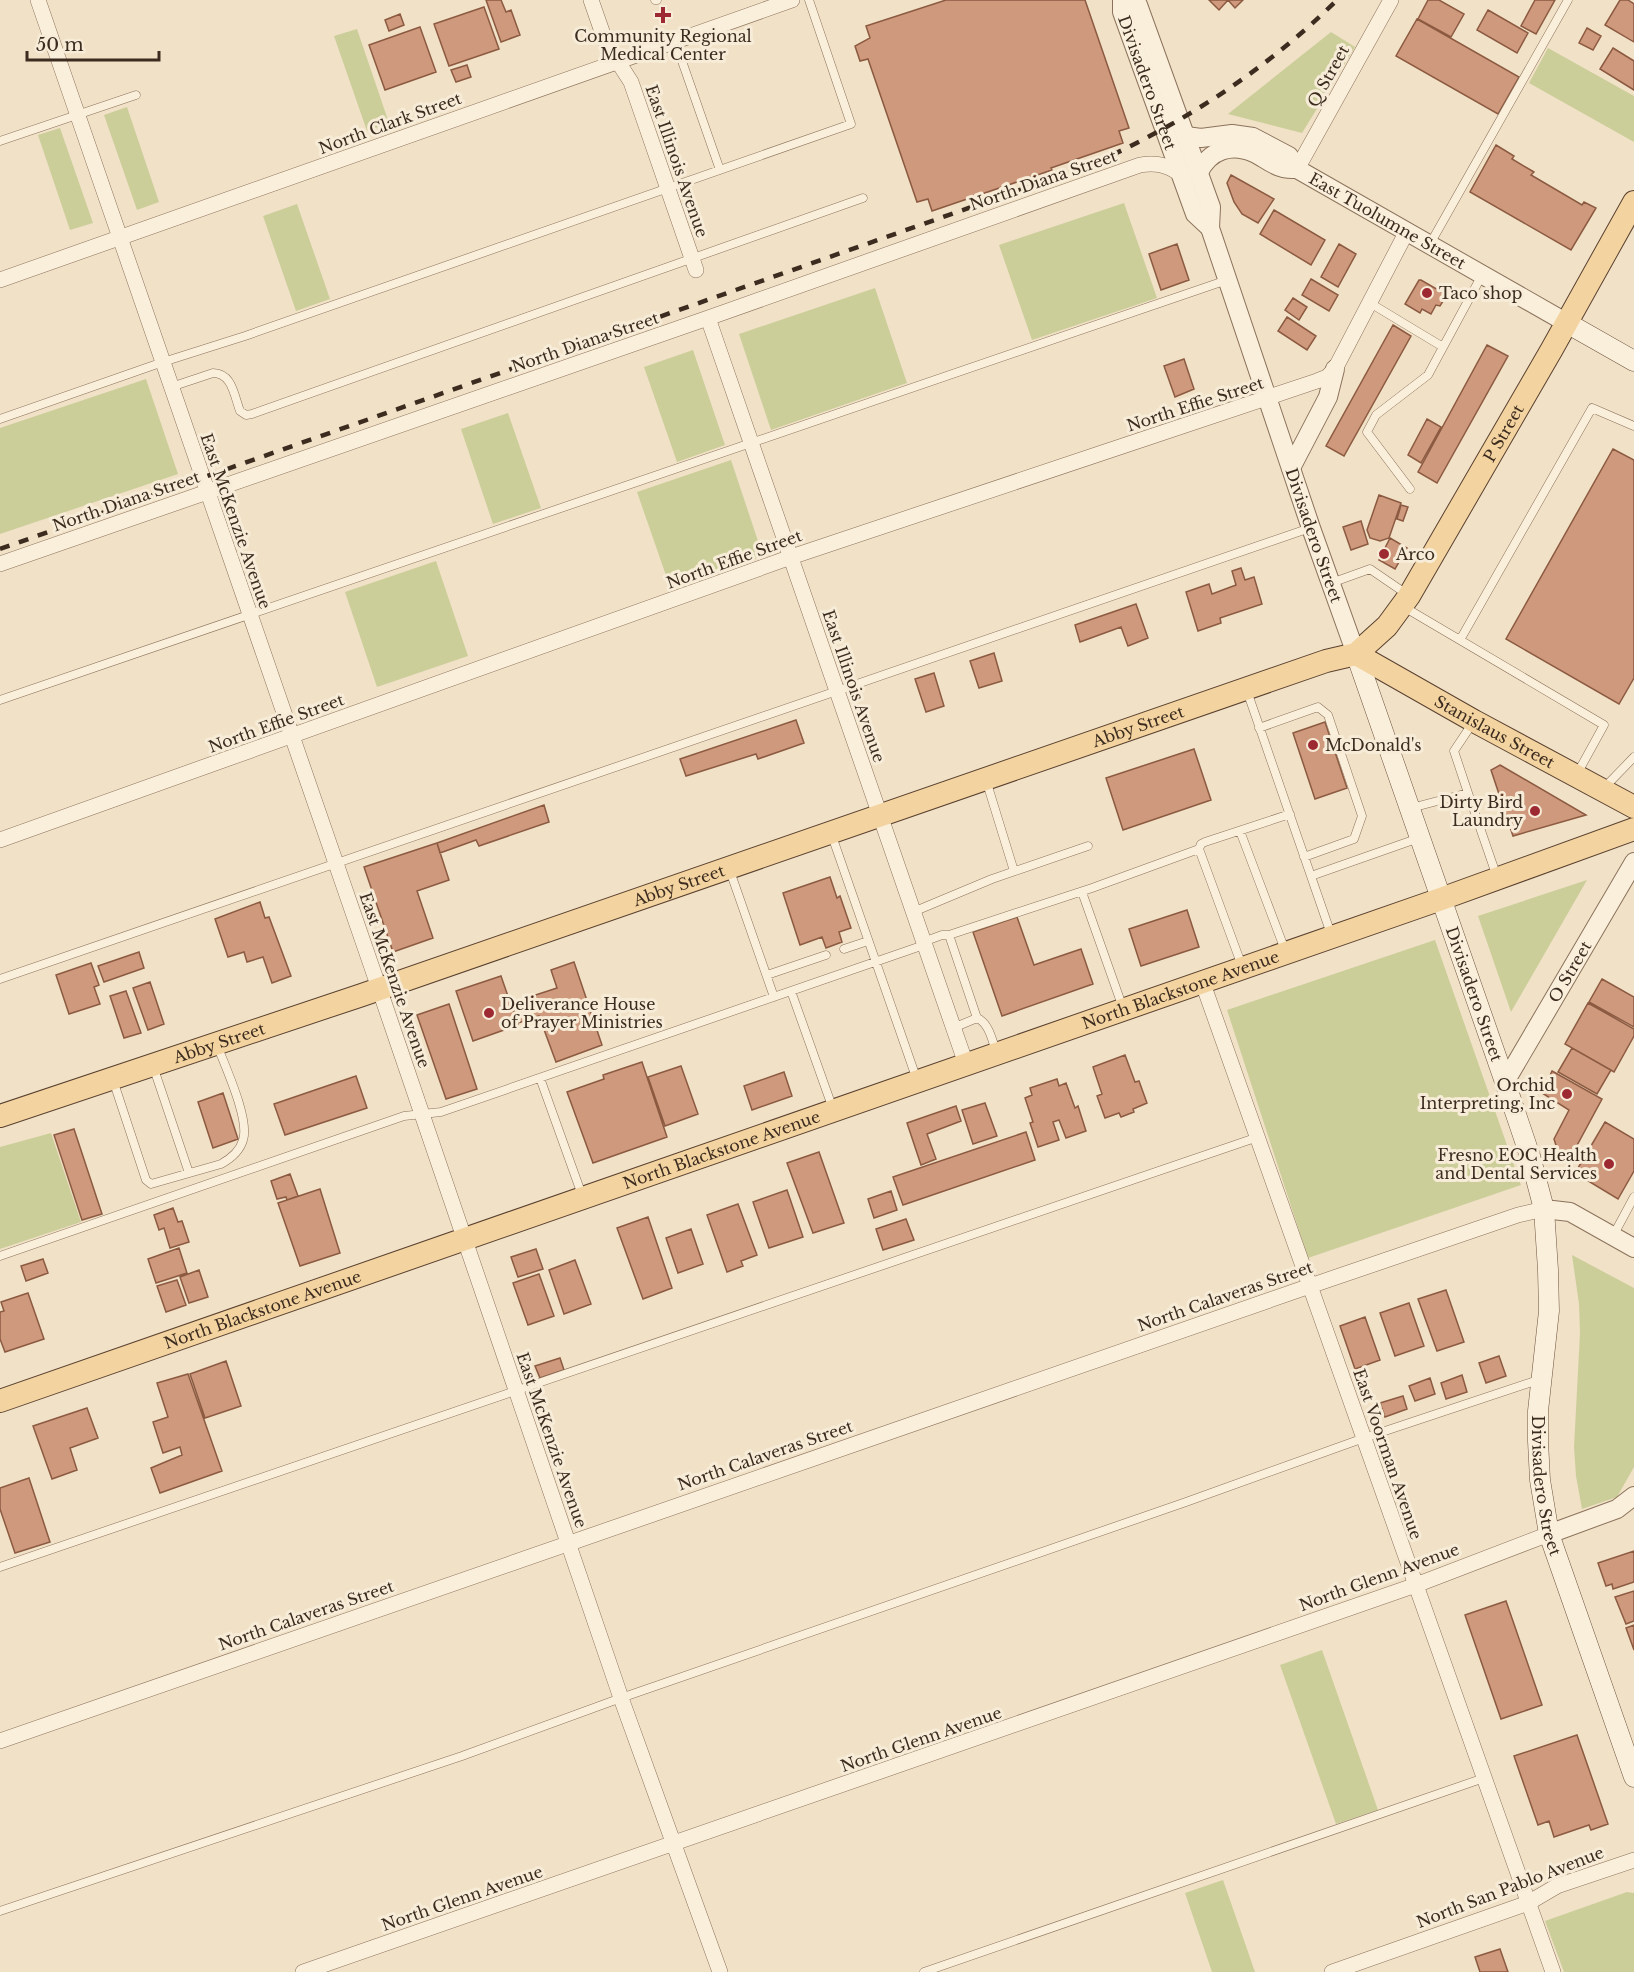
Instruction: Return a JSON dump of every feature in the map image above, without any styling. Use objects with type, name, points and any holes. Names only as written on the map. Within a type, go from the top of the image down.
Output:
[{"type":"main road","name":"P Street","points":[[1356,654],[1379,634],[1405,601],[1567,323],[1634,202]]},
{"type":"main road","name":"East Tuolumne Street","points":[[1567,323],[1634,361]]},
{"type":"main road","name":"Abby Street","points":[[0,1116],[217,1044],[1326,661],[1356,654]]},
{"type":"main road","name":"Stanislaus Street","points":[[1356,654],[1474,721],[1634,807]]},
{"type":"main road","name":"Divisadero Street","points":[[1356,654],[1505,1082],[1530,1156],[1544,1209],[1549,1311],[1541,1379],[1538,1441],[1542,1500],[1549,1534],[1625,1740],[1634,1777]]},
{"type":"main road","name":"North Blackstone Avenue","points":[[0,1401],[1634,829]]},
{"type":"street","name":"East McKenzie Avenue","points":[[38,0],[621,1698],[720,1972]]},
{"type":"street","name":"East Illinois Avenue","points":[[591,0],[606,43],[631,82],[694,265]]},
{"type":"street","name":"North Clark Street","points":[[0,280],[792,0]]},
{"type":"street","name":"Divisadero Street","points":[[1122,0],[1122,12],[1195,214],[1210,228]]},
{"type":"street","name":"Divisadero Street","points":[[1132,0],[1138,5],[1211,207],[1210,228],[1356,654]]},
{"type":"street","name":"Q Street","points":[[1297,169],[1391,0]]},
{"type":"street","name":"East Tuolumne Street","points":[[1186,136],[1201,138],[1232,134],[1253,137],[1289,156],[1297,169]]},
{"type":"street","name":"East Tuolumne Street","points":[[1199,172],[1210,156],[1229,148],[1252,152],[1282,168],[1297,169],[1567,323]]},
{"type":"street","name":"North Diana Street","points":[[0,564],[1140,165],[1165,165],[1180,174]]},
{"type":"street","points":[[1291,468],[1328,398],[1335,369],[1406,233]]},
{"type":"street","name":"East Illinois Avenue","points":[[708,318],[966,1064]]},
{"type":"street","name":"North Effie Street","points":[[0,840],[791,557],[1269,399],[1327,377],[1335,369]]},
{"type":"street","name":"O Street","points":[[1505,1082],[1634,862]]},
{"type":"street","name":"East Voorman Avenue","points":[[1202,981],[1553,1972]]},
{"type":"street","points":[[1544,1209],[1569,1212],[1634,1248]]},
{"type":"street","name":"North Calaveras Street","points":[[0,1741],[1310,1286],[1518,1215],[1544,1209]]},
{"type":"street","points":[[1549,1534],[1617,1509],[1634,1496]]},
{"type":"street","name":"North Glenn Avenue","points":[[303,1972],[1416,1584],[1549,1534]]},
{"type":"street","name":"North San Pablo Avenue","points":[[1332,1972],[1528,1903],[1557,1886],[1634,1860]]},
{"type":"lane","points":[[0,419],[163,362],[256,333],[852,124],[809,0]]},
{"type":"lane","points":[[1430,246],[1568,0]]},
{"type":"lane","points":[[675,41],[720,170]]},
{"type":"lane","points":[[0,141],[136,95]]},
{"type":"lane","points":[[171,387],[213,373],[220,373],[228,380],[240,411],[246,415],[252,414],[694,265],[863,198]]},
{"type":"lane","points":[[1410,489],[1367,432],[1376,415],[1428,375],[1482,275]]},
{"type":"lane","points":[[0,700],[1228,280]]},
{"type":"lane","points":[[1370,303],[1443,346]]},
{"type":"lane","points":[[1460,640],[1592,408],[1634,426]]},
{"type":"lane","points":[[0,979],[1311,528]]},
{"type":"lane","points":[[1331,583],[1370,569],[1405,601],[1460,640],[1604,725],[1577,775]]},
{"type":"lane","points":[[1246,689],[1332,936]]},
{"type":"lane","points":[[1260,728],[1318,707],[1328,715],[1362,816],[1354,839],[1304,857]]},
{"type":"lane","points":[[1474,721],[1454,751],[1497,878]]},
{"type":"lane","points":[[1603,790],[1634,757]]},
{"type":"lane","points":[[985,778],[1014,871]]},
{"type":"lane","points":[[1411,808],[1468,793]]},
{"type":"lane","points":[[0,1256],[404,1116],[441,1112],[876,962],[942,934],[949,935],[1082,892],[1199,849],[1204,842],[1290,814]]},
{"type":"lane","points":[[1240,831],[1286,952]]},
{"type":"lane","points":[[830,832],[918,1081]]},
{"type":"lane","points":[[1311,876],[1420,837]]},
{"type":"lane","points":[[913,912],[1014,871],[1088,846]]},
{"type":"lane","points":[[1199,849],[1242,967]]},
{"type":"lane","points":[[729,867],[774,997]]},
{"type":"lane","points":[[1082,892],[1123,1009]]},
{"type":"lane","points":[[949,935],[977,1018],[986,1025],[997,1053]]},
{"type":"lane","points":[[844,949],[868,941]]},
{"type":"lane","points":[[767,975],[826,955]]},
{"type":"lane","points":[[791,991],[833,1110]]},
{"type":"lane","points":[[953,1028],[977,1018]]},
{"type":"lane","points":[[112,1079],[146,1180],[151,1184],[220,1164],[230,1159],[243,1141],[245,1126],[217,1044]]},
{"type":"lane","points":[[153,1065],[189,1173]]},
{"type":"lane","points":[[540,1078],[582,1197]]},
{"type":"lane","points":[[0,1567],[1258,1137]]},
{"type":"lane","points":[[1613,1236],[1634,1197]]},
{"type":"lane","points":[[0,1911],[462,1756],[621,1698],[1364,1438],[1541,1379]]},
{"type":"lane","points":[[924,1972],[1484,1778]]},
{"type":"green space","points":[[357,29],[389,123],[367,131],[334,36]]},
{"type":"green space","points":[[1331,32],[1355,47],[1302,133],[1228,114]]},
{"type":"green space","points":[[1548,48],[1634,96],[1634,142],[1529,83]]},
{"type":"green space","points":[[127,107],[159,202],[137,210],[104,115]]},
{"type":"green space","points":[[60,128],[93,223],[70,230],[38,135]]},
{"type":"green space","points":[[1124,203],[1157,298],[1032,340],[999,245]]},
{"type":"green space","points":[[297,204],[330,299],[296,311],[263,216]]},
{"type":"green space","points":[[875,288],[907,383],[771,430],[739,334]]},
{"type":"green space","points":[[693,350],[725,445],[677,462],[644,367]]},
{"type":"green space","points":[[146,379],[178,474],[0,534],[0,428]]},
{"type":"green space","points":[[508,413],[541,508],[493,524],[461,429]]},
{"type":"green space","points":[[731,460],[763,556],[670,587],[637,492]]},
{"type":"green space","points":[[436,561],[468,656],[377,687],[345,592]]},
{"type":"green space","points":[[1587,880],[1511,1012],[1478,916]]},
{"type":"green space","points":[[1435,940],[1521,1185],[1308,1258],[1227,1010]]},
{"type":"green space","points":[[51,1133],[81,1222],[0,1249],[0,1147]]},
{"type":"green space","points":[[1572,1255],[1634,1288],[1634,1467],[1617,1497],[1582,1509],[1574,1447],[1580,1333],[1579,1304]]},
{"type":"green space","points":[[1322,1650],[1378,1810],[1336,1824],[1280,1665]]},
{"type":"green space","points":[[1223,1880],[1255,1972],[1212,1972],[1185,1893]]},
{"type":"green space","points":[[1627,1892],[1634,1893],[1634,1972],[1564,1972],[1545,1921]]},
{"type":"building","points":[[486,0],[501,0],[506,12],[511,10],[520,35],[501,42]]},
{"type":"building","points":[[946,0],[1085,0],[1129,128],[1119,131],[1123,143],[932,211],[928,199],[917,202],[868,59],[860,61],[855,46],[870,38],[866,26]]},
{"type":"building","points":[[1209,0],[1228,0],[1219,10]]},
{"type":"building","points":[[1228,0],[1243,0],[1235,8]]},
{"type":"building","points":[[1428,0],[1439,0],[1464,14],[1451,37],[1418,19]]},
{"type":"building","points":[[1535,0],[1555,0],[1536,34],[1521,26]]},
{"type":"building","points":[[1620,0],[1628,0],[1634,4],[1634,42],[1605,25]]},
{"type":"building","points":[[484,7],[499,49],[449,66],[434,24]]},
{"type":"building","points":[[1488,10],[1528,33],[1517,53],[1477,30]]},
{"type":"building","points":[[400,14],[404,25],[389,31],[385,20]]},
{"type":"building","points":[[1417,19],[1519,77],[1498,114],[1396,56]]},
{"type":"building","points":[[420,27],[436,72],[385,90],[369,45]]},
{"type":"building","points":[[1587,28],[1601,36],[1593,50],[1579,43]]},
{"type":"building","points":[[1613,48],[1634,61],[1634,90],[1600,69]]},
{"type":"building","points":[[467,65],[471,77],[456,82],[451,70]]},
{"type":"building","points":[[1496,145],[1514,156],[1512,159],[1534,172],[1531,175],[1582,205],[1584,202],[1596,208],[1571,250],[1470,192]]},
{"type":"building","points":[[1231,175],[1274,199],[1258,223],[1242,214],[1234,202],[1227,183]]},
{"type":"building","points":[[1274,210],[1325,240],[1311,265],[1260,234]]},
{"type":"building","points":[[1177,244],[1189,280],[1161,290],[1149,254]]},
{"type":"building","points":[[1339,244],[1356,254],[1338,287],[1321,277]]},
{"type":"building","points":[[1311,279],[1338,295],[1329,311],[1302,295]]},
{"type":"building","points":[[1419,280],[1447,295],[1440,306],[1436,305],[1431,314],[1422,309],[1420,313],[1405,304]]},
{"type":"building","points":[[1293,298],[1307,307],[1299,320],[1285,310]]},
{"type":"building","points":[[1287,317],[1316,336],[1307,350],[1278,331]]},
{"type":"building","points":[[1393,325],[1411,336],[1344,456],[1326,446]]},
{"type":"building","points":[[1487,345],[1508,356],[1437,483],[1418,472]]},
{"type":"building","points":[[1184,359],[1194,389],[1175,397],[1164,366]]},
{"type":"building","points":[[1427,419],[1441,427],[1421,463],[1408,455]]},
{"type":"building","points":[[1613,449],[1634,460],[1634,678],[1619,704],[1506,639]]},
{"type":"building","points":[[1379,495],[1401,503],[1389,538],[1380,541],[1370,538],[1367,530]]},
{"type":"building","points":[[1401,505],[1408,507],[1403,521],[1397,519]]},
{"type":"building","points":[[1361,521],[1368,544],[1351,550],[1343,527]]},
{"type":"building","points":[[1390,538],[1407,548],[1395,569],[1379,560]]},
{"type":"building","points":[[1241,568],[1245,580],[1254,577],[1262,604],[1220,618],[1221,623],[1198,631],[1186,592],[1209,584],[1212,594],[1236,585],[1232,571]]},
{"type":"building","points":[[1136,604],[1148,638],[1128,646],[1121,627],[1080,642],[1075,625]]},
{"type":"building","points":[[994,653],[1002,681],[979,688],[970,661]]},
{"type":"building","points":[[934,673],[944,706],[926,712],[915,679]]},
{"type":"building","points":[[796,720],[804,743],[758,759],[756,754],[686,776],[680,759]]},
{"type":"building","points":[[1325,722],[1347,788],[1315,799],[1293,733]]},
{"type":"building","points":[[1194,749],[1211,800],[1123,830],[1106,778]]},
{"type":"building","points":[[1500,765],[1586,815],[1513,836],[1491,770]]},
{"type":"building","points":[[544,805],[549,822],[479,846],[476,840],[440,853],[437,843]]},
{"type":"building","points":[[437,843],[449,880],[417,891],[433,938],[393,952],[364,867]]},
{"type":"building","points":[[830,877],[837,898],[840,896],[851,928],[839,932],[842,942],[826,948],[822,937],[800,945],[783,893]]},
{"type":"building","points":[[260,902],[265,918],[269,917],[291,976],[272,983],[263,957],[247,962],[244,952],[228,957],[215,919]]},
{"type":"building","points":[[1187,910],[1199,947],[1141,966],[1129,929]]},
{"type":"building","points":[[1017,917],[1034,965],[1081,949],[1093,984],[1002,1016],[973,932]]},
{"type":"building","points":[[139,952],[144,968],[104,982],[98,966]]},
{"type":"building","points":[[574,962],[602,1045],[556,1062],[539,1016],[518,1023],[511,1003],[557,988],[551,970]]},
{"type":"building","points":[[91,963],[99,985],[94,987],[100,1004],[69,1014],[56,975]]},
{"type":"building","name":"Deliverance House of Prayer Ministries","points":[[501,976],[518,1025],[473,1041],[456,991]]},
{"type":"building","points":[[1602,979],[1634,997],[1634,1027],[1589,1002]]},
{"type":"building","points":[[150,982],[164,1024],[148,1030],[133,988]]},
{"type":"building","points":[[126,991],[141,1033],[124,1038],[110,996]]},
{"type":"building","points":[[1588,1003],[1634,1029],[1634,1036],[1614,1072],[1565,1044]]},
{"type":"building","points":[[449,1004],[477,1089],[446,1099],[417,1015]]},
{"type":"building","points":[[1572,1048],[1611,1070],[1597,1094],[1558,1072]]},
{"type":"building","points":[[1125,1055],[1135,1082],[1139,1081],[1147,1103],[1121,1117],[1119,1113],[1105,1118],[1097,1096],[1102,1094],[1093,1067]]},
{"type":"building","points":[[642,1062],[667,1137],[593,1163],[567,1092],[604,1079],[603,1075]]},
{"type":"building","points":[[681,1066],[698,1114],[665,1126],[648,1077]]},
{"type":"building","points":[[1552,1071],[1602,1099],[1568,1162],[1560,1158],[1554,1139],[1569,1110],[1542,1093]]},
{"type":"building","points":[[784,1072],[792,1096],[752,1110],[744,1086]]},
{"type":"building","points":[[356,1076],[367,1108],[285,1135],[274,1104]]},
{"type":"building","points":[[1057,1079],[1059,1086],[1066,1083],[1075,1108],[1078,1106],[1086,1131],[1066,1138],[1059,1120],[1053,1122],[1059,1140],[1038,1147],[1025,1098],[1032,1095],[1030,1088]]},
{"type":"building","points":[[223,1093],[238,1139],[213,1148],[198,1102]]},
{"type":"building","points":[[985,1103],[997,1136],[973,1144],[962,1110]]},
{"type":"building","points":[[956,1106],[961,1121],[927,1134],[936,1159],[921,1165],[907,1123]]},
{"type":"building","points":[[1605,1122],[1634,1139],[1634,1171],[1618,1199],[1575,1173]]},
{"type":"building","points":[[74,1129],[102,1214],[82,1220],[54,1135]]},
{"type":"building","points":[[1026,1132],[1035,1160],[903,1205],[893,1177]]},
{"type":"building","points":[[819,1152],[844,1223],[813,1233],[787,1163]]},
{"type":"building","points":[[290,1174],[298,1196],[287,1200],[286,1197],[277,1199],[271,1181]]},
{"type":"building","points":[[320,1189],[340,1253],[300,1266],[278,1203]]},
{"type":"building","points":[[787,1190],[803,1237],[769,1248],[753,1202]]},
{"type":"building","points":[[891,1191],[897,1210],[874,1218],[868,1199]]},
{"type":"building","points":[[738,1204],[757,1255],[741,1261],[743,1266],[727,1272],[707,1215]]},
{"type":"building","points":[[173,1208],[178,1222],[182,1221],[189,1242],[170,1248],[164,1228],[159,1230],[154,1215]]},
{"type":"building","points":[[648,1217],[672,1288],[643,1299],[617,1228]]},
{"type":"building","points":[[906,1219],[914,1240],[883,1250],[876,1229]]},
{"type":"building","points":[[691,1229],[703,1264],[678,1273],[666,1238]]},
{"type":"building","points":[[179,1248],[187,1273],[156,1283],[148,1259]]},
{"type":"building","points":[[536,1249],[543,1269],[518,1277],[511,1257]]},
{"type":"building","points":[[43,1259],[48,1273],[26,1281],[21,1266]]},
{"type":"building","points":[[575,1260],[591,1304],[564,1314],[549,1270]]},
{"type":"building","points":[[199,1270],[208,1297],[189,1303],[180,1277]]},
{"type":"building","points":[[539,1274],[554,1316],[528,1325],[513,1283]]},
{"type":"building","points":[[177,1280],[186,1305],[166,1312],[157,1286]]},
{"type":"building","points":[[1446,1290],[1464,1342],[1437,1351],[1418,1299]]},
{"type":"building","points":[[28,1293],[44,1339],[5,1352],[0,1339],[0,1312],[4,1311],[1,1302]]},
{"type":"building","points":[[1409,1303],[1424,1346],[1395,1356],[1380,1313]]},
{"type":"building","points":[[1365,1317],[1380,1360],[1355,1369],[1340,1326]]},
{"type":"building","points":[[1499,1356],[1506,1376],[1486,1383],[1479,1363]]},
{"type":"building","points":[[560,1358],[564,1370],[540,1378],[535,1366]]},
{"type":"building","points":[[226,1361],[241,1406],[205,1418],[190,1374]]},
{"type":"building","points":[[188,1374],[222,1471],[160,1493],[151,1468],[182,1455],[180,1447],[163,1453],[153,1422],[168,1417],[157,1383]]},
{"type":"building","points":[[1462,1375],[1467,1392],[1446,1399],[1441,1383]]},
{"type":"building","points":[[1430,1378],[1435,1394],[1415,1401],[1409,1386]]},
{"type":"building","points":[[1403,1396],[1407,1409],[1385,1417],[1380,1403]]},
{"type":"building","points":[[87,1408],[98,1438],[70,1448],[77,1470],[52,1479],[33,1426]]},
{"type":"building","points":[[29,1478],[50,1542],[15,1553],[0,1509],[0,1488]]},
{"type":"building","points":[[1634,1551],[1634,1582],[1613,1589],[1612,1584],[1606,1586],[1598,1563]]},
{"type":"building","points":[[1634,1591],[1634,1621],[1626,1624],[1615,1597]]},
{"type":"building","points":[[1506,1601],[1542,1705],[1501,1719],[1465,1615]]},
{"type":"building","points":[[1634,1625],[1634,1650],[1626,1628]]},
{"type":"building","points":[[1577,1735],[1608,1824],[1591,1830],[1589,1825],[1554,1837],[1549,1821],[1538,1825],[1514,1756]]},
{"type":"building","points":[[1500,1949],[1508,1972],[1480,1972],[1475,1957]]},
{"type":"railway","points":[[0,549],[1088,166],[1156,133],[1220,94],[1281,50],[1337,0]]},
{"type":"place","name":"Community Regional Medical Center","points":[[663,15]]},
{"type":"place","name":"Taco shop","points":[[1427,293]]},
{"type":"place","name":"Arco","points":[[1384,554]]},
{"type":"place","name":"McDonald's","points":[[1313,745]]},
{"type":"place","name":"Dirty Bird Laundry","points":[[1535,811]]},
{"type":"place","name":"Deliverance House of Prayer Ministries","points":[[489,1013]]},
{"type":"place","name":"Orchid Interpreting, Inc","points":[[1567,1094]]},
{"type":"place","name":"Fresno EOC Health and Dental Services","points":[[1609,1164]]}]
